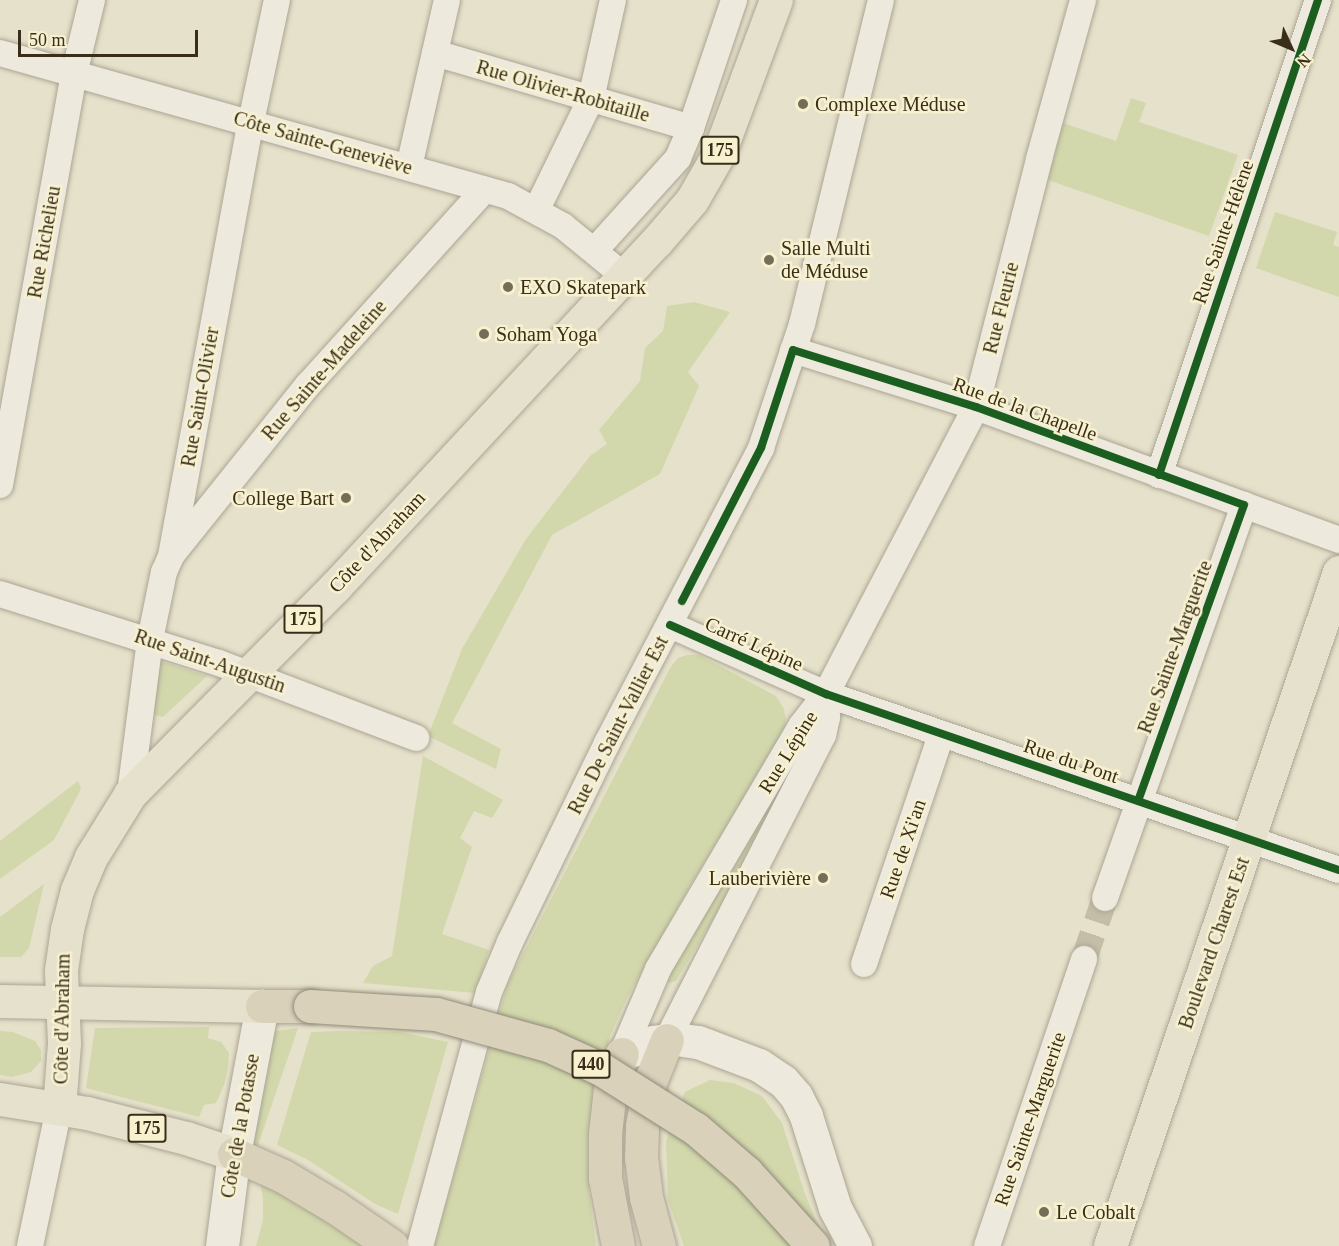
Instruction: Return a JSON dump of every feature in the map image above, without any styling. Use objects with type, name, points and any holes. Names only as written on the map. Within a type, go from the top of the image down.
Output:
[{"type":"highway","name":"440","points":[[262,1006],[310,1006],[436,1014],[548,1045],[601,1069],[696,1129],[747,1173],[813,1246]]},
{"type":"highway","points":[[659,1246],[646,1197],[641,1158],[642,1126],[650,1082],[667,1040]]},
{"type":"highway","points":[[618,1246],[605,1178],[605,1134],[610,1088],[622,1054]]},
{"type":"highway","points":[[244,1159],[335,1207],[392,1246]]},
{"type":"main road","name":"Côte d'Abraham","points":[[58,1108],[63,1074],[62,948],[77,890],[91,857],[130,794],[335,587],[679,216],[707,176],[725,138],[776,0]]},
{"type":"main road","name":"Boulevard Charest Est","points":[[1110,1246],[1339,572]]},
{"type":"main road","points":[[0,1001],[262,1006]]},
{"type":"main road","name":"Côte de la Potasse","points":[[222,1246],[244,1159],[262,1006]]},
{"type":"main road","points":[[622,1054],[644,1045],[667,1040],[698,1042],[730,1053],[773,1073],[790,1089],[806,1116],[835,1208],[855,1246]]},
{"type":"main road","name":"175","points":[[0,1099],[58,1108],[186,1138],[244,1159]]},
{"type":"street","name":"Rue Richelieu","points":[[0,485],[74,74],[92,0]]},
{"type":"street","name":"Rue Saint-Olivier","points":[[130,794],[150,640],[164,572],[171,556],[251,122],[277,0]]},
{"type":"street","points":[[409,167],[447,0]]},
{"type":"street","points":[[537,210],[591,99],[613,0]]},
{"type":"street","points":[[595,250],[612,229],[668,172],[678,158],[691,128],[734,0]]},
{"type":"street","name":"Rue De Saint-Vallier Est","points":[[420,1246],[489,992],[568,822],[761,448],[802,324],[881,0]]},
{"type":"street","name":"Rue Fleurie","points":[[826,694],[976,407],[1039,159],[1083,0]]},
{"type":"street","name":"Rue Sainte-Hélène","points":[[1159,475],[1318,0]]},
{"type":"street","points":[[1326,0],[1339,4]]},
{"type":"street","name":"Côte Sainte-Geneviève","points":[[0,53],[508,196],[537,210],[595,250],[624,276]]},
{"type":"street","name":"Rue Olivier-Robitaille","points":[[435,53],[691,128]]},
{"type":"street","name":"Rue Sainte-Madeleine","points":[[171,556],[308,386],[484,190]]},
{"type":"street","name":"Rue de la Chapelle","points":[[793,350],[976,407],[1339,540]]},
{"type":"street","name":"Rue Sainte-Marguerite","points":[[1105,898],[1244,505]]},
{"type":"street","name":"Rue Saint-Augustin","points":[[0,594],[150,640],[416,738]]},
{"type":"street","name":"Carré Lépine","points":[[670,625],[826,694]]},
{"type":"street","name":"Rue du Pont","points":[[826,694],[1138,801],[1249,842],[1339,870]]},
{"type":"street","name":"Rue Lépine","points":[[667,1040],[694,981],[823,735],[827,717],[826,694]]},
{"type":"street","name":"Rue Lépine","points":[[622,1054],[658,969],[801,726],[826,694]]},
{"type":"street","name":"Rue de Xi'an","points":[[864,964],[941,735]]},
{"type":"street","name":"Rue Sainte-Marguerite","points":[[987,1246],[1084,959]]},
{"type":"street","points":[[30,1246],[58,1108]]},
{"type":"green space","points":[[1131,98],[1146,103],[1139,122],[1238,155],[1209,236],[1048,180],[1063,123],[1116,141]]},
{"type":"green space","points":[[1275,212],[1337,232],[1333,245],[1339,247],[1339,297],[1256,268]]},
{"type":"green space","points":[[694,302],[730,312],[688,372],[699,386],[660,474],[552,535],[452,723],[501,749],[496,769],[428,736],[462,649],[526,539],[590,456],[607,444],[599,430],[640,381],[645,348],[663,331],[667,306]]},
{"type":"green space","points":[[699,655],[776,696],[784,709],[786,722],[782,735],[692,882],[627,998],[610,1036],[593,1107],[588,1140],[589,1192],[596,1246],[434,1246],[508,983],[670,668],[678,658]]},
{"type":"green space","points":[[160,661],[207,676],[163,717],[155,715],[153,708]]},
{"type":"green space","points":[[814,728],[730,891],[676,981],[669,983],[666,978]]},
{"type":"green space","points":[[423,756],[503,800],[492,818],[474,811],[460,838],[472,847],[442,934],[489,950],[475,993],[363,983],[373,966],[392,956]]},
{"type":"green space","points":[[78,781],[81,789],[54,840],[0,879],[0,841]]},
{"type":"green space","points":[[44,884],[29,948],[21,957],[0,957],[0,917]]},
{"type":"green space","points":[[209,1027],[208,1038],[221,1042],[229,1053],[228,1068],[216,1103],[204,1105],[199,1117],[86,1088],[95,1028]]},
{"type":"green space","points":[[298,1028],[257,1148],[251,1145],[269,1032]]},
{"type":"green space","points":[[0,1031],[13,1032],[35,1041],[41,1050],[41,1061],[31,1072],[12,1077],[0,1075]]},
{"type":"green space","points":[[311,1032],[400,1032],[448,1042],[398,1214],[375,1204],[308,1160],[277,1145]]},
{"type":"green space","points":[[710,1080],[734,1083],[762,1096],[782,1123],[805,1194],[827,1246],[684,1246],[668,1200],[666,1141],[685,1092]]},
{"type":"green space","points":[[257,1166],[375,1246],[256,1246],[263,1221],[263,1198]]},
{"type":"tunnel","points":[[1084,959],[1105,898]]},
{"type":"cycle path","points":[[1159,475],[1318,0]]},
{"type":"cycle path","points":[[682,601],[761,448],[793,350],[976,407],[1244,505],[1138,801]]},
{"type":"cycle path","points":[[670,625],[826,694],[1339,870]]},
{"type":"place","name":"Complexe Méduse","points":[[803,104]]},
{"type":"place","name":"Salle Multi de Méduse","points":[[769,260]]},
{"type":"place","name":"EXO Skatepark","points":[[508,287]]},
{"type":"place","name":"Soham Yoga","points":[[484,334]]},
{"type":"place","name":"College Bart","points":[[346,498]]},
{"type":"place","name":"Lauberivière","points":[[823,878]]},
{"type":"place","name":"Le Cobalt","points":[[1044,1212]]}]
